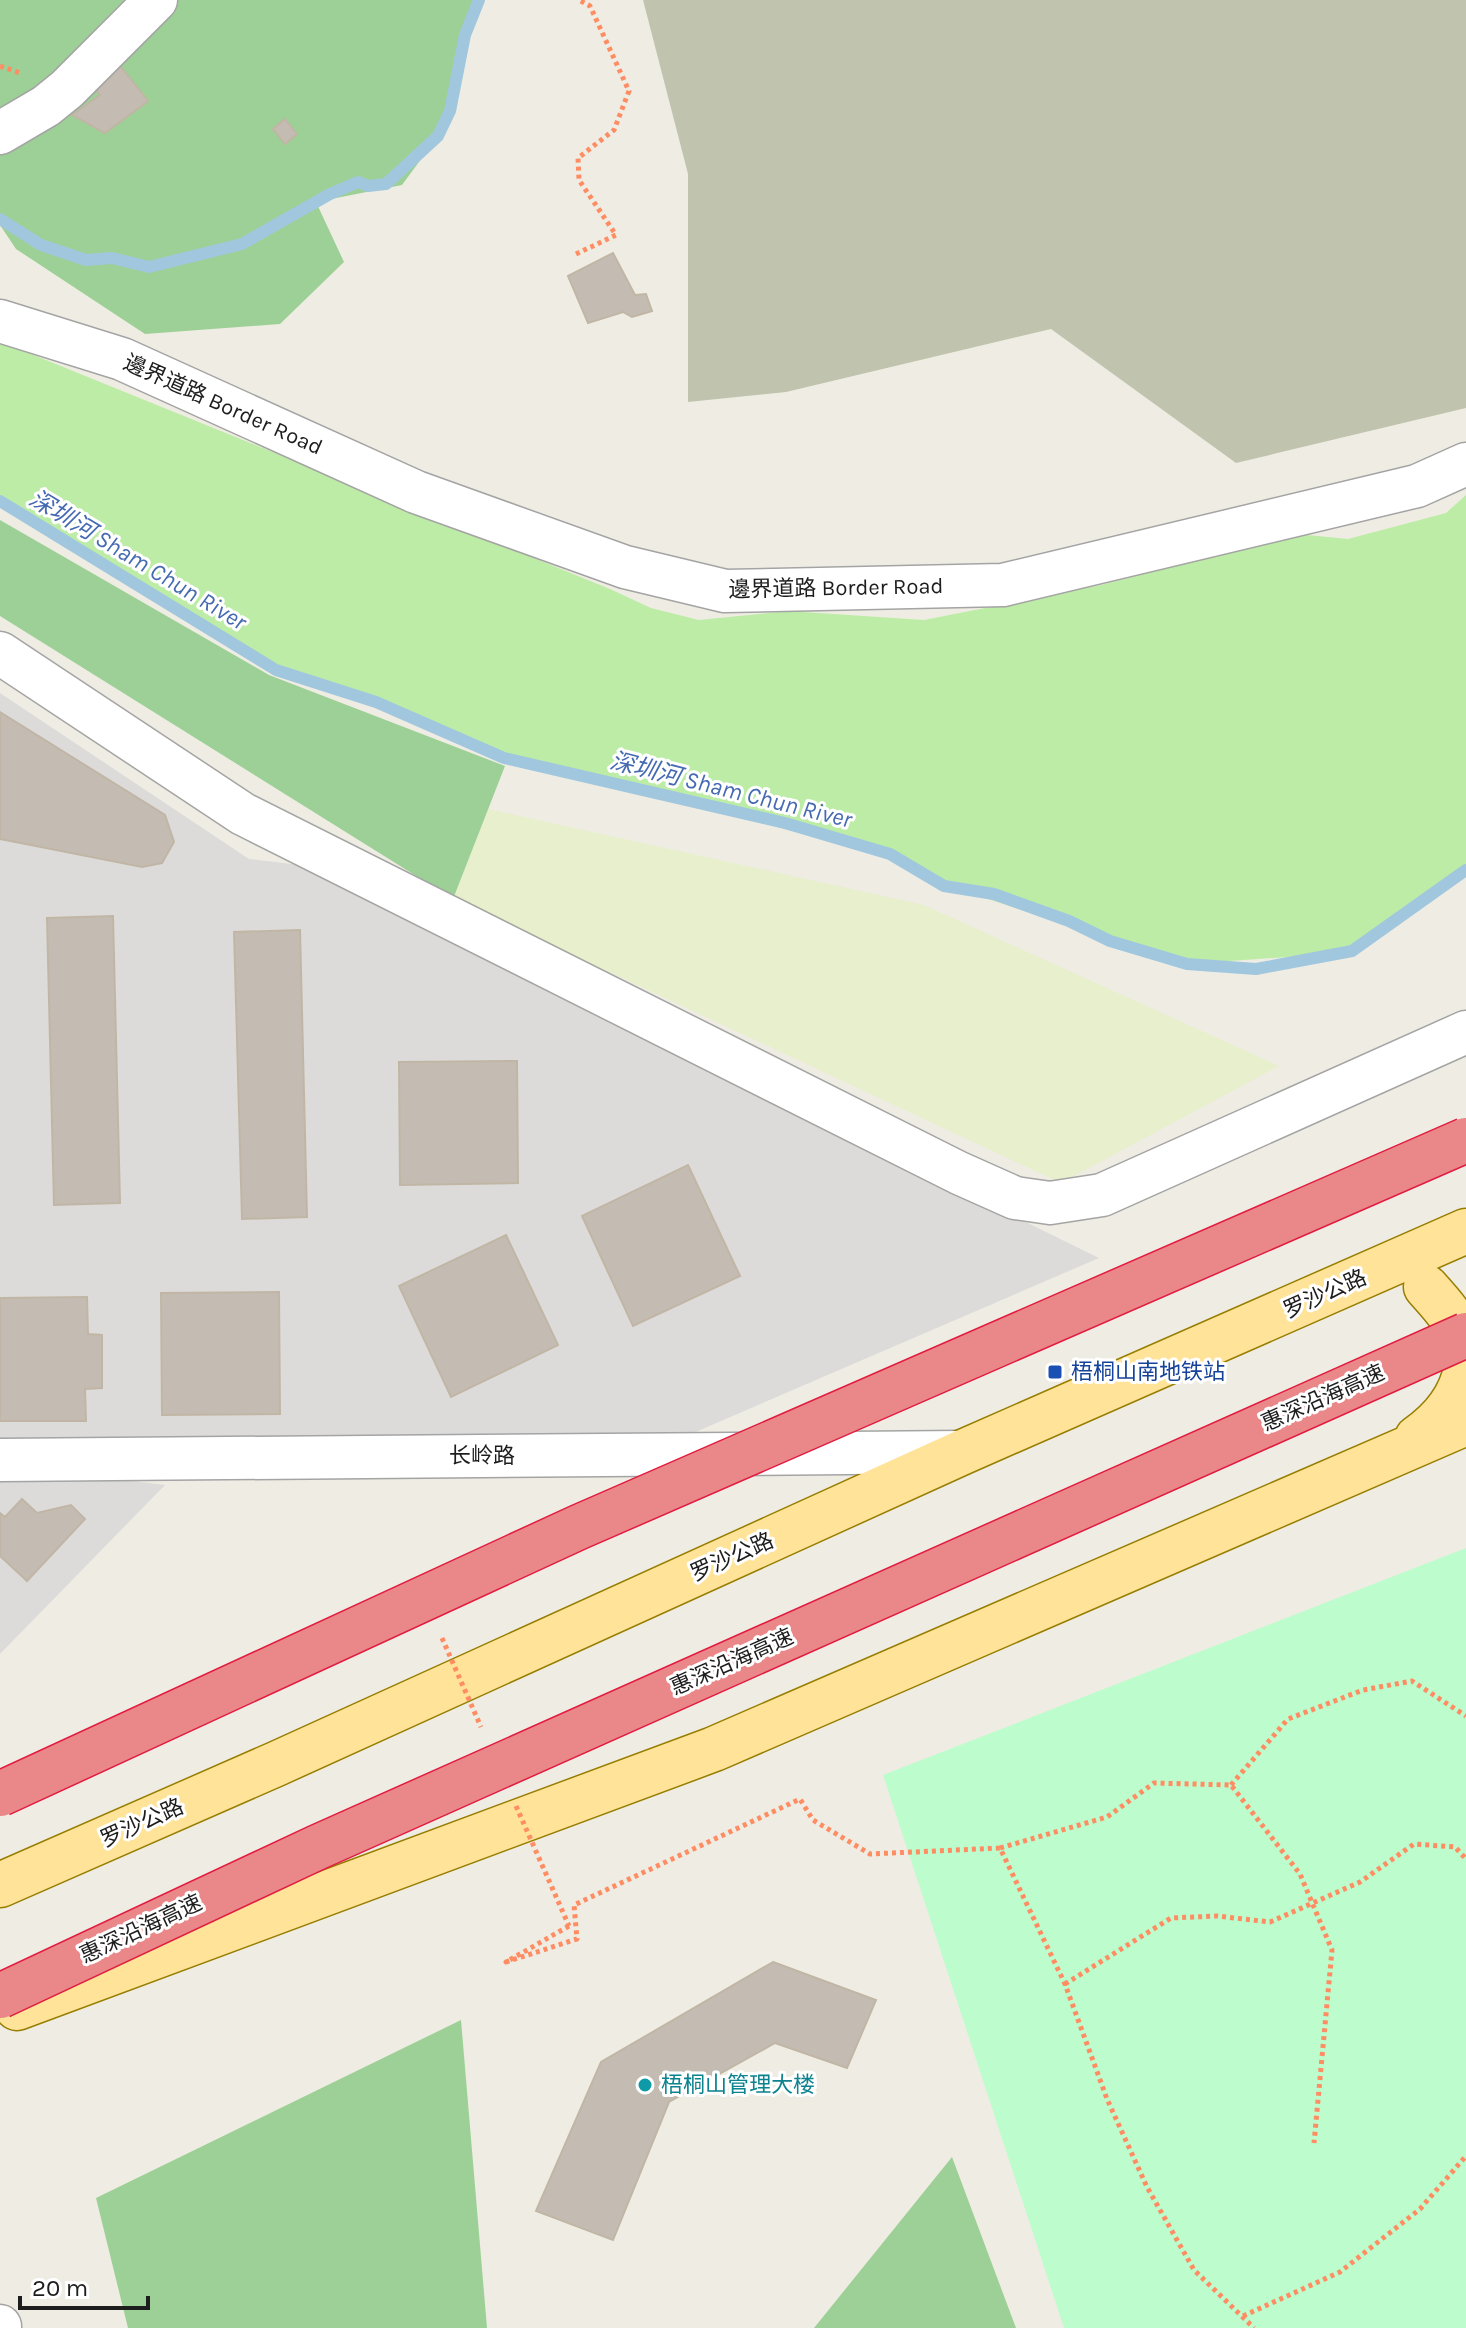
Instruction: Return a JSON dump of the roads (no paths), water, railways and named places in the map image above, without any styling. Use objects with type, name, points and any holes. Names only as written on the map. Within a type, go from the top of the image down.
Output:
[{"type":"highway","points":[[0,1794],[579,1527],[1466,1140]]},
{"type":"highway","name":"惠深沿海高速","points":[[0,1996],[318,1847],[1466,1335]]},
{"type":"main road","name":"罗沙公路","points":[[0,1885],[276,1764],[963,1452],[1466,1231]]},
{"type":"main road","points":[[1426,1287],[1448,1310],[1461,1332],[1466,1349]]},
{"type":"main road","points":[[1392,1455],[1422,1434],[1445,1411],[1462,1387],[1466,1368]]},
{"type":"main road","points":[[0,2014],[714,1749],[1466,1423]]},
{"type":"street","points":[[0,133],[46,106],[67,89],[156,0]]},
{"type":"street","name":"邊界道路 Border Road","points":[[0,321],[122,359],[416,492],[625,567],[725,591],[1003,585],[1417,486],[1466,464]]},
{"type":"street","points":[[0,653],[243,814],[959,1173],[1015,1198],[1050,1203],[1102,1195],[1466,1032]]},
{"type":"street","points":[[1357,1280],[1426,1287],[1466,1305]]},
{"type":"street","name":"长岭路","points":[[0,1460],[963,1452]]},
{"type":"waterway","points":[[0,219],[41,245],[86,260],[112,258],[149,267],[242,244],[330,194],[358,182],[368,186],[386,184],[438,136],[450,111],[465,35],[479,0]]},
{"type":"waterway","name":"深圳河 Sham Chun River","points":[[0,501],[276,670],[376,702],[504,758],[785,823],[890,854],[944,886],[994,894],[1069,921],[1110,941],[1187,964],[1256,969],[1352,951],[1466,870]]},
{"type":"place","name":"梧桐山南地铁站","points":[[1055,1372]]},
{"type":"place","name":"梧桐山管理大楼","points":[[645,2085]]}]
